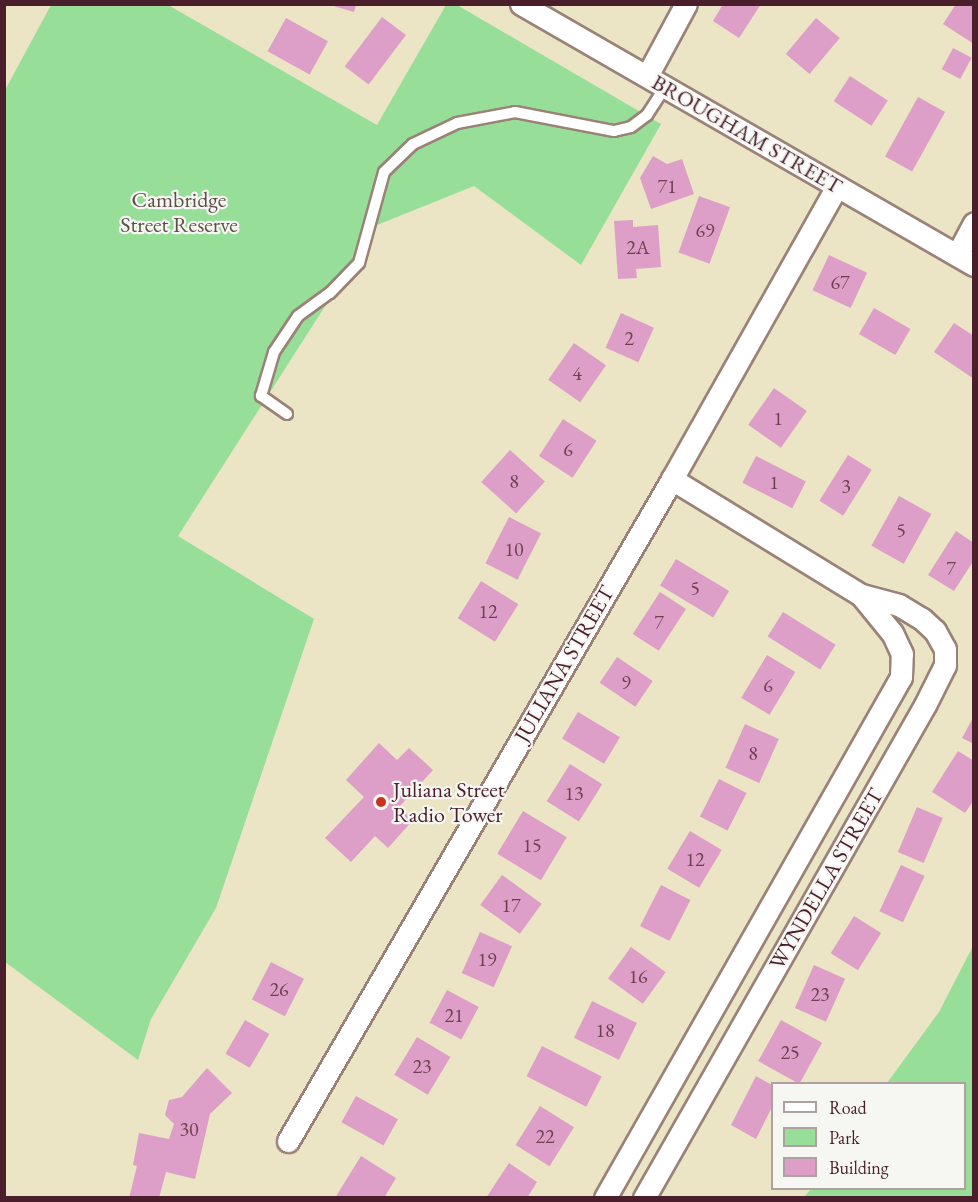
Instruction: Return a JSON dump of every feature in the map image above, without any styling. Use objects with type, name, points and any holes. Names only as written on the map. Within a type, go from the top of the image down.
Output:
[{"type":"street","name":"BROUGHAM STREET","points":[[521,4],[965,260]]},
{"type":"street","points":[[647,76],[686,4]]},
{"type":"street","name":"JULIANA STREET","points":[[288,1140],[672,479],[837,186]]},
{"type":"street","points":[[965,260],[974,223]]},
{"type":"street","name":"WYNDELLA STREET","points":[[645,1197],[926,705],[945,665],[945,649],[935,631],[922,620],[899,605],[861,595],[672,479]]},
{"type":"street","name":"WYNDELLA STREET","points":[[604,1197],[901,677],[902,654],[892,633],[861,595]]},
{"type":"lane","points":[[287,414],[261,396],[274,352],[298,316],[330,293],[359,264],[384,172],[413,144],[457,123],[515,112],[614,131],[631,127],[647,116],[665,87]]},
{"type":"green space","name":"Cambridge Street Reserve","points":[[51,5],[168,5],[377,125],[446,5],[457,5],[661,124],[581,265],[474,186],[377,225],[178,536],[314,619],[216,908],[151,1019],[138,1060],[5,962],[4,92]]},
{"type":"green space","points":[[973,946],[973,1197],[804,1197],[810,1190],[966,1190],[966,1082],[888,1082],[939,1012]]},
{"type":"building","points":[[723,4],[761,4],[739,38],[713,21]]},
{"type":"building","points":[[956,4],[974,4],[974,44],[943,24]]},
{"type":"building","points":[[330,5],[356,5],[354,12]]},
{"type":"building","points":[[382,17],[406,35],[369,85],[345,67]]},
{"type":"building","points":[[286,18],[328,41],[310,75],[268,51]]},
{"type":"building","points":[[816,18],[840,38],[810,74],[786,54]]},
{"type":"building","points":[[953,48],[972,58],[960,79],[942,69]]},
{"type":"building","points":[[850,76],[888,101],[871,126],[834,101]]},
{"type":"building","points":[[918,97],[945,112],[912,172],[885,156]]},
{"type":"building","points":[[653,156],[667,164],[682,159],[694,194],[651,209],[640,178]]},
{"type":"building","points":[[699,196],[730,207],[709,264],[678,252]]},
{"type":"building","points":[[633,220],[633,227],[658,225],[661,267],[636,269],[637,278],[618,279],[614,221]]},
{"type":"building","points":[[829,255],[867,273],[851,308],[813,290]]},
{"type":"building","points":[[874,308],[910,329],[895,355],[859,334]]},
{"type":"building","points":[[621,313],[654,328],[638,362],[606,348]]},
{"type":"building","points":[[954,323],[974,336],[974,379],[934,352]]},
{"type":"building","points":[[574,343],[606,365],[580,402],[548,380]]},
{"type":"building","points":[[774,388],[807,411],[781,448],[748,425]]},
{"type":"building","points":[[563,419],[597,441],[573,478],[539,456]]},
{"type":"building","points":[[510,450],[545,481],[516,513],[481,482]]},
{"type":"building","points":[[848,455],[872,470],[843,516],[819,501]]},
{"type":"building","points":[[756,456],[806,481],[792,508],[742,483]]},
{"type":"building","points":[[899,496],[931,514],[904,564],[871,546]]},
{"type":"building","points":[[509,517],[541,533],[517,580],[485,563]]},
{"type":"building","points":[[956,531],[974,543],[974,560],[954,591],[928,575]]},
{"type":"building","points":[[676,559],[729,591],[713,618],[660,586]]},
{"type":"building","points":[[481,581],[518,604],[495,642],[458,618]]},
{"type":"building","points":[[660,592],[686,609],[659,651],[633,634]]},
{"type":"building","points":[[783,612],[836,645],[820,669],[768,637]]},
{"type":"building","points":[[767,655],[795,672],[770,715],[741,698]]},
{"type":"building","points":[[617,657],[653,681],[635,707],[600,683]]},
{"type":"building","points":[[578,712],[620,737],[604,764],[562,739]]},
{"type":"building","points":[[974,716],[974,744],[962,738]]},
{"type":"building","points":[[745,724],[779,739],[759,783],[725,768]]},
{"type":"building","name":"Juliana Street Radio Tower","points":[[379,743],[397,760],[409,748],[433,770],[399,807],[413,820],[388,848],[375,836],[351,862],[325,838],[364,797],[346,780]]},
{"type":"building","points":[[958,751],[974,761],[974,800],[965,813],[932,792]]},
{"type":"building","points":[[570,764],[602,784],[579,821],[547,801]]},
{"type":"building","points":[[719,779],[747,793],[728,830],[700,816]]},
{"type":"building","points":[[917,807],[943,818],[924,863],[898,852]]},
{"type":"building","points":[[523,811],[567,837],[541,880],[497,854]]},
{"type":"building","points":[[690,831],[722,850],[699,888],[667,869]]},
{"type":"building","points":[[901,865],[925,876],[903,922],[879,911]]},
{"type":"building","points":[[502,875],[542,904],[520,934],[480,905]]},
{"type":"building","points":[[661,885],[690,900],[670,941],[640,926]]},
{"type":"building","points":[[854,916],[881,933],[858,970],[831,953]]},
{"type":"building","points":[[480,932],[512,946],[494,987],[462,973]]},
{"type":"building","points":[[631,947],[666,972],[643,1004],[608,979]]},
{"type":"building","points":[[271,962],[304,979],[285,1016],[252,999]]},
{"type":"building","points":[[814,965],[845,979],[826,1022],[795,1008]]},
{"type":"building","points":[[447,990],[479,1007],[461,1040],[430,1023]]},
{"type":"building","points":[[592,1001],[637,1023],[619,1060],[574,1038]]},
{"type":"building","points":[[245,1020],[269,1034],[250,1068],[226,1054]]},
{"type":"building","points":[[781,1020],[822,1043],[800,1082],[796,1082],[758,1061]]},
{"type":"building","points":[[417,1037],[450,1057],[428,1095],[394,1075]]},
{"type":"building","points":[[542,1046],[602,1076],[586,1107],[527,1076]]},
{"type":"building","points":[[207,1068],[232,1093],[210,1114],[195,1179],[166,1172],[159,1198],[129,1198],[137,1166],[133,1165],[139,1133],[169,1139],[174,1124],[165,1115],[169,1100],[182,1097]]},
{"type":"building","points":[[756,1076],[771,1084],[771,1109],[756,1139],[731,1125]]},
{"type":"building","points":[[356,1096],[398,1119],[383,1146],[341,1122]]},
{"type":"building","points":[[540,1106],[574,1127],[550,1166],[516,1145]]},
{"type":"building","points":[[361,1156],[396,1178],[384,1198],[335,1198]]},
{"type":"building","points":[[509,1163],[537,1182],[527,1198],[486,1198]]},
{"type":"place","name":"Juliana Street Radio Tower","points":[[381,802]]}]
